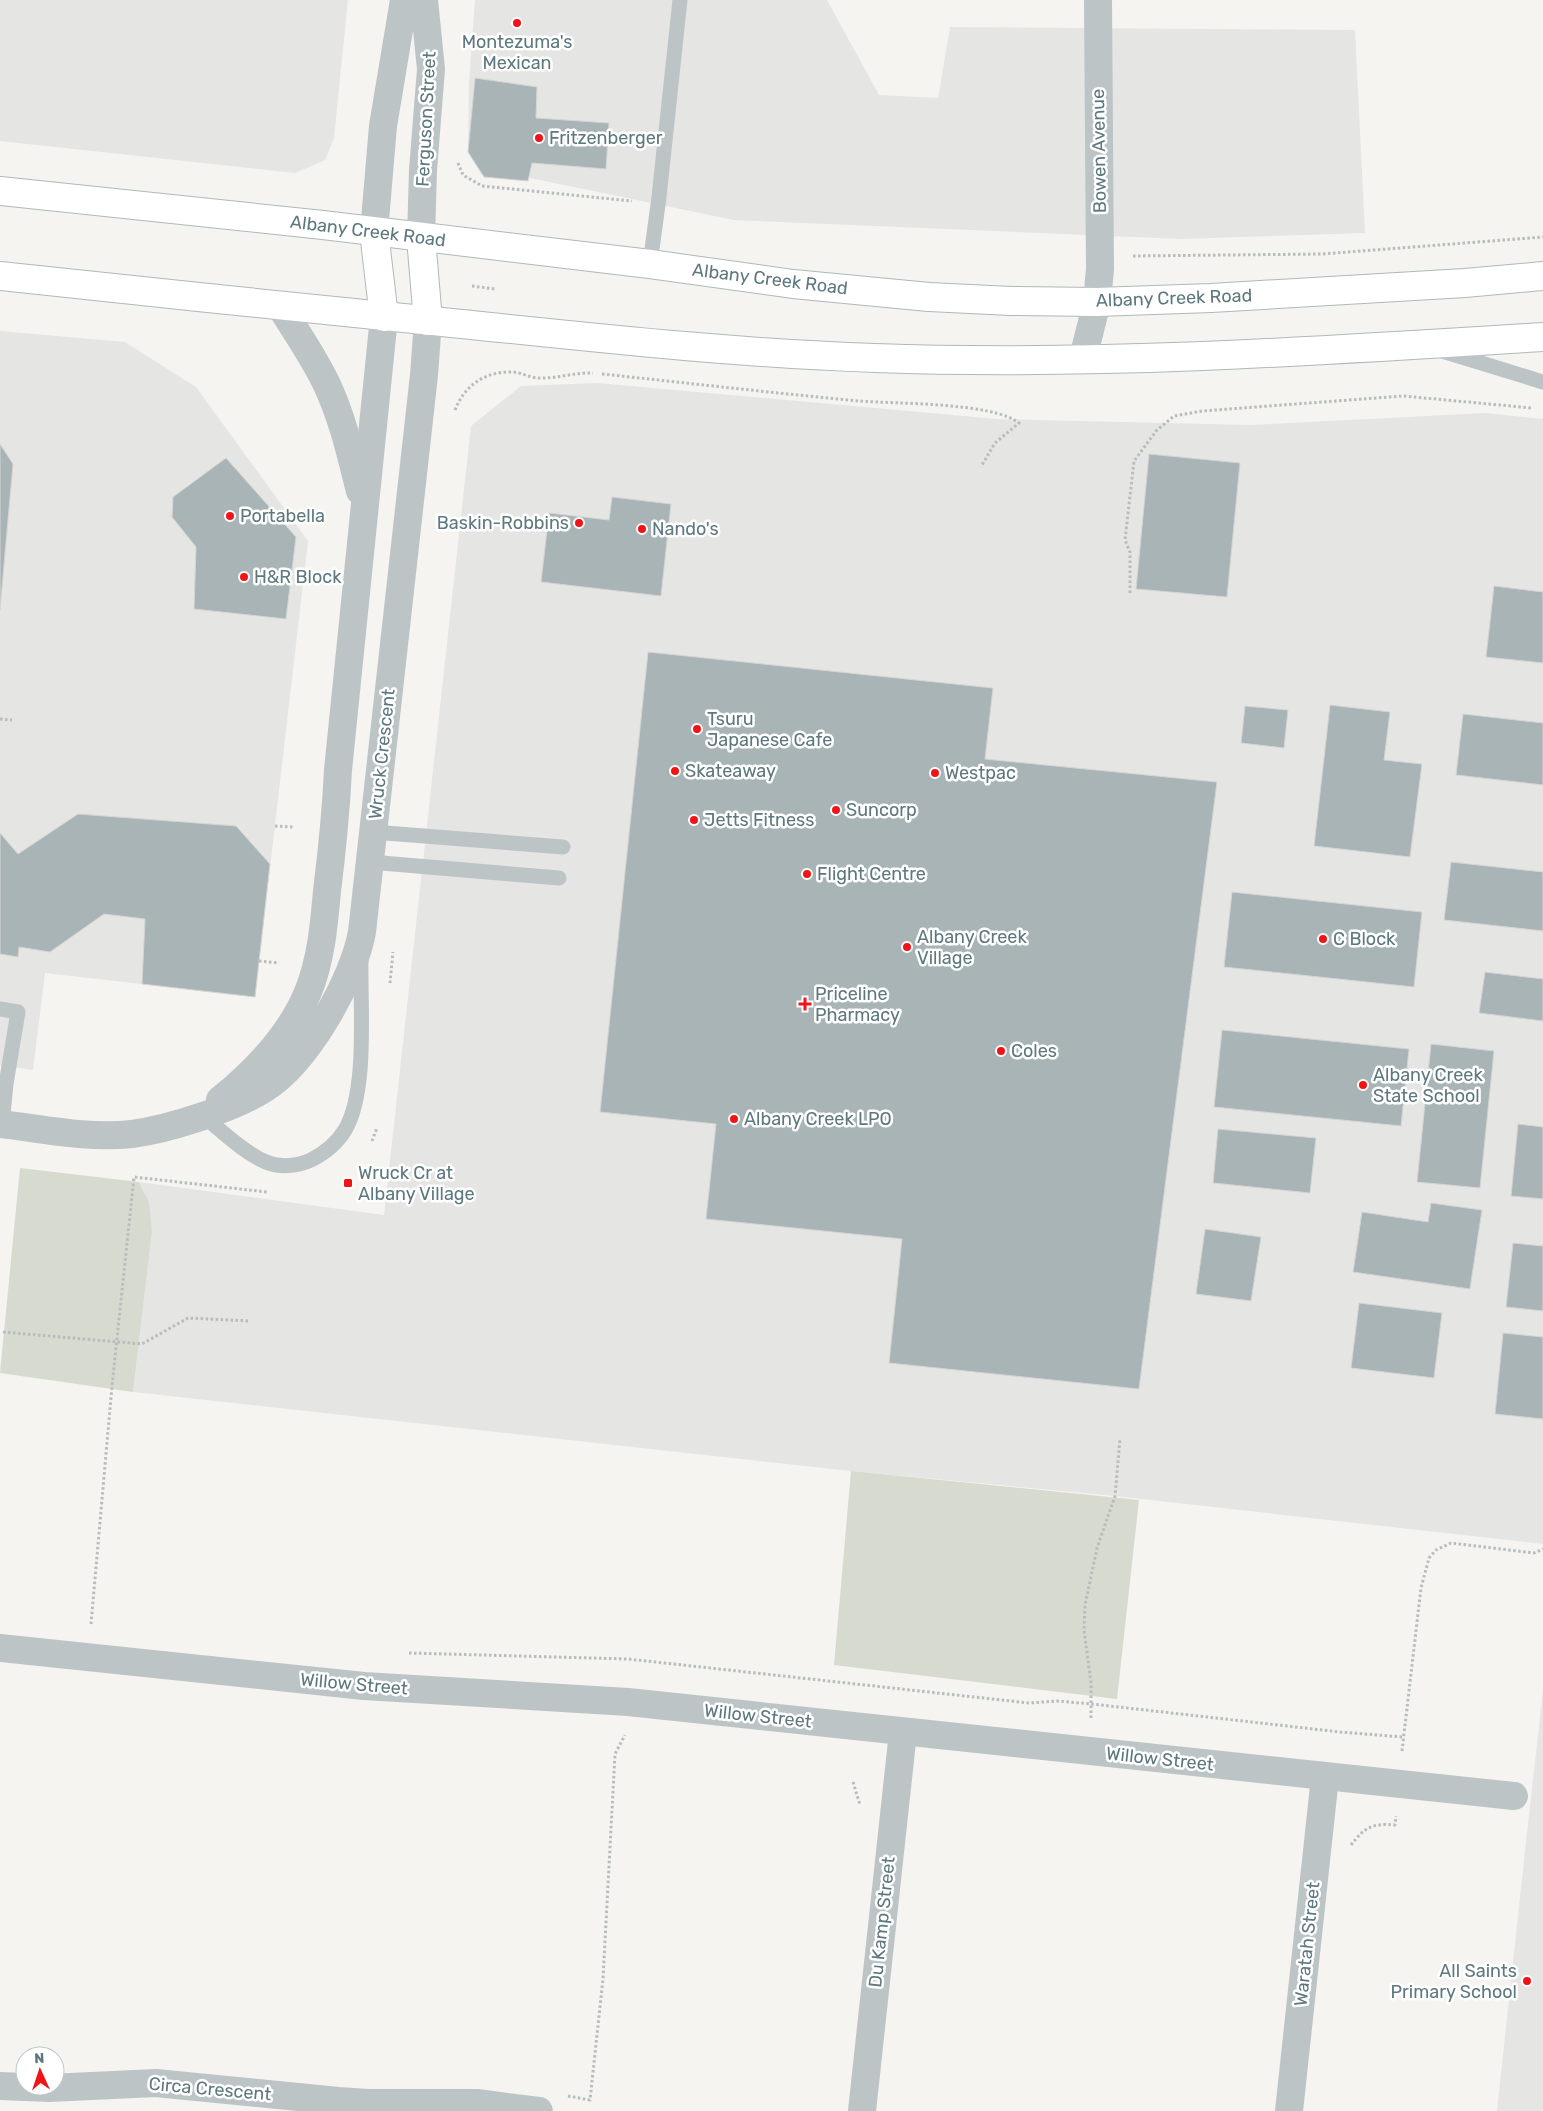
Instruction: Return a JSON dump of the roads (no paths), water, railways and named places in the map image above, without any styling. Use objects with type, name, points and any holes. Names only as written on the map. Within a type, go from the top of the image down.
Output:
[{"type":"main road","name":"Albany Creek Road","points":[[0,191],[650,264],[793,284],[929,297],[1011,301],[1097,302],[1239,296],[1543,276]]},
{"type":"main road","points":[[374,232],[384,317]]},
{"type":"main road","points":[[421,238],[428,321]]},
{"type":"main road","points":[[0,276],[384,317],[774,352],[876,358],[1096,358],[1258,353],[1543,337]]},
{"type":"street","name":"Ferguson Street","points":[[374,232],[383,126],[404,0]]},
{"type":"street","name":"Ferguson Street","points":[[421,238],[423,170],[431,69],[424,0]]},
{"type":"street","name":"Bowen Avenue","points":[[1096,358],[1097,302],[1100,269],[1098,0]]},
{"type":"street","points":[[280,306],[316,363],[328,387],[344,430],[364,510]]},
{"type":"street","name":"Wruck Crescent","points":[[202,1115],[236,1087],[264,1060],[286,1031],[308,992],[319,955],[335,828],[338,770],[384,317]]},
{"type":"street","name":"Wruck Crescent","points":[[1,1124],[89,1134],[124,1134],[154,1130],[241,1101],[277,1078],[291,1064],[317,1030],[340,994],[355,960],[362,932],[424,375],[428,321]]},
{"type":"street","points":[[352,641],[393,646]]},
{"type":"street","points":[[347,681],[389,685]]},
{"type":"street","points":[[335,828],[373,832]]},
{"type":"street","points":[[331,859],[370,862]]},
{"type":"street","name":"Willow Street","points":[[0,1648],[364,1686],[628,1702],[1514,1796]]},
{"type":"street","name":"Du Kamp Street","points":[[862,2111],[902,1732]]},
{"type":"street","name":"Waratah Street","points":[[1289,2111],[1325,1777]]},
{"type":"street","name":"Circa Crescent","points":[[0,2086],[70,2087],[156,2083],[338,2101],[441,2107],[494,2104],[539,2111]]},
{"type":"lane","points":[[650,264],[680,0]]},
{"type":"lane","points":[[1423,345],[1543,382]]},
{"type":"lane","points":[[373,832],[562,847]]},
{"type":"lane","points":[[370,862],[559,878]]},
{"type":"lane","points":[[202,1115],[254,1155],[275,1164],[306,1162],[328,1149],[335,1142],[349,1121],[357,1091],[361,1037],[362,932]]},
{"type":"lane","points":[[0,1009],[18,1012],[1,1124]]},
{"type":"place","name":"Montezuma's Mexican","points":[[517,23]]},
{"type":"place","name":"Fritzenberger","points":[[539,138]]},
{"type":"place","name":"Portabella","points":[[230,516]]},
{"type":"place","name":"Baskin-Robbins","points":[[579,523]]},
{"type":"place","name":"Nando's","points":[[642,529]]},
{"type":"place","name":"H&R Block","points":[[244,577]]},
{"type":"place","name":"Tsuru Japanese Cafe","points":[[697,729]]},
{"type":"place","name":"Skateaway","points":[[675,771]]},
{"type":"place","name":"Westpac","points":[[935,773]]},
{"type":"place","name":"Suncorp","points":[[836,810]]},
{"type":"place","name":"Jetts Fitness","points":[[694,820]]},
{"type":"place","name":"Flight Centre","points":[[807,874]]},
{"type":"place","name":"C Block","points":[[1323,939]]},
{"type":"place","name":"Albany Creek Village","points":[[907,947]]},
{"type":"place","name":"Priceline Pharmacy","points":[[805,1004]]},
{"type":"place","name":"Coles","points":[[1001,1051]]},
{"type":"place","name":"Albany Creek State School","points":[[1363,1085]]},
{"type":"place","name":"Albany Creek LPO","points":[[734,1119]]},
{"type":"place","name":"Wruck Cr at Albany Village","points":[[348,1183]]},
{"type":"place","name":"All Saints Primary School","points":[[1527,1981]]}]
